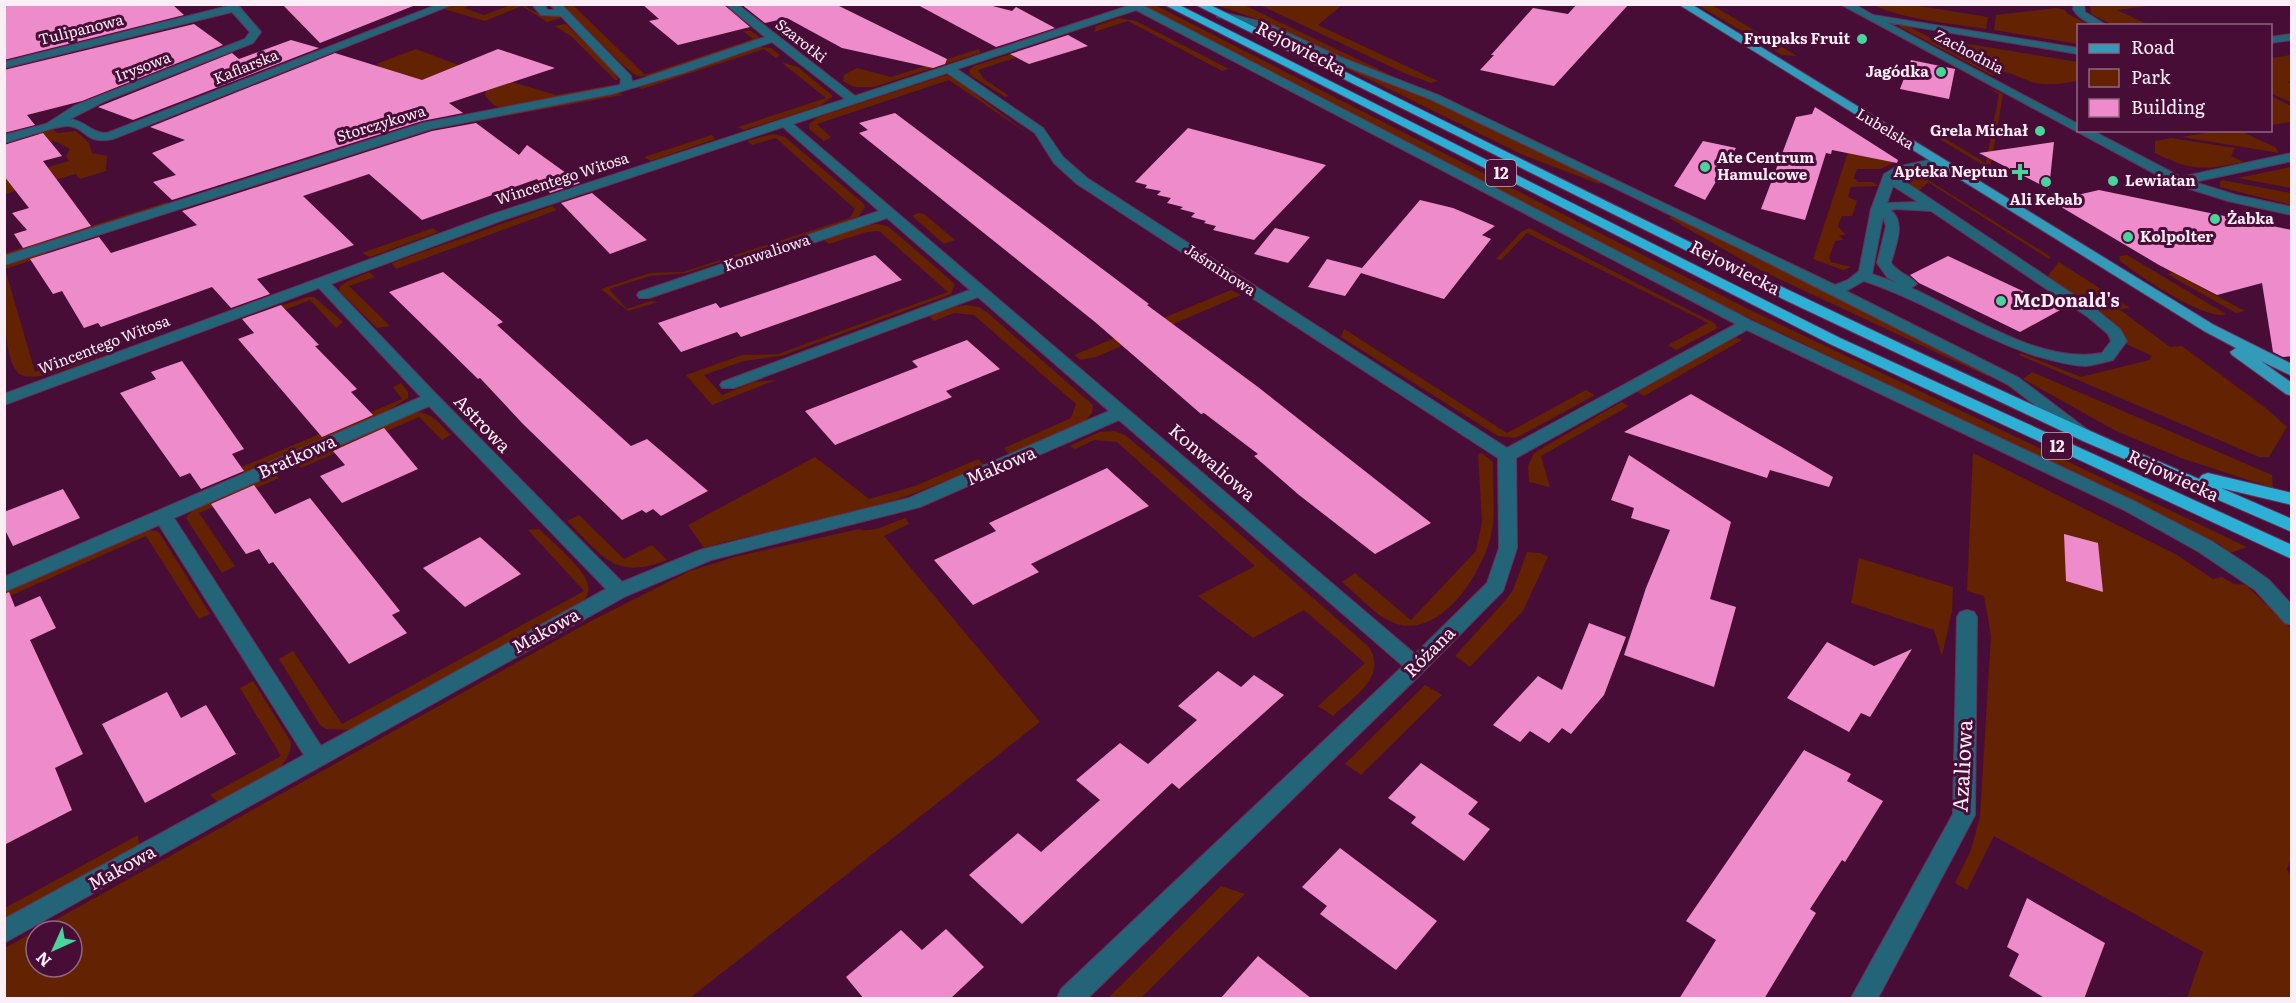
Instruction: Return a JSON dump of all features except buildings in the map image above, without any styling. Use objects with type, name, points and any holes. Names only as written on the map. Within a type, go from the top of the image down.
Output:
[{"type":"highway","name":"Rejowiecka","points":[[1168,4],[1835,341],[2288,552]]},
{"type":"highway","name":"Rejowiecka","points":[[1199,4],[1748,277],[2089,437],[2292,526]]},
{"type":"highway","points":[[2138,458],[2229,485],[2292,499]]},
{"type":"main road","name":"Lubelska","points":[[1683,4],[2209,328],[2292,371]]},
{"type":"main road","name":"Lubelska","points":[[2209,328],[2261,370],[2292,391]]},
{"type":"street","name":"Kaflarska","points":[[56,123],[77,124],[87,134],[96,138],[109,136],[449,4]]},
{"type":"street","points":[[543,4],[539,8],[545,13],[558,9],[627,78],[625,87]]},
{"type":"street","name":"Szarotki","points":[[730,4],[853,100]]},
{"type":"street","name":"Zachodnia","points":[[1845,4],[2077,128]]},
{"type":"street","points":[[2079,4],[2081,14],[2099,24]]},
{"type":"street","name":"Irysowa","points":[[4,139],[50,127],[101,99],[249,41],[256,32],[233,6]]},
{"type":"street","name":"Tulipanowa","points":[[4,65],[233,6]]},
{"type":"street","points":[[1133,6],[1747,324],[2130,506],[2206,547],[2244,572],[2262,585],[2292,618]]},
{"type":"street","name":"Wincentego Witosa","points":[[6,394],[508,214],[1133,6]]},
{"type":"street","name":"Rejowiecka","points":[[1221,15],[1263,25],[1336,59],[1434,97],[1742,244],[2013,381],[2089,437]]},
{"type":"street","points":[[1864,15],[2077,51]]},
{"type":"street","points":[[2272,40],[2292,37]]},
{"type":"street","name":"Storczykowa","points":[[4,261],[427,126],[453,119],[585,97],[625,87],[772,38]]},
{"type":"street","name":"Jaśminowa","points":[[948,68],[1039,131],[1058,160],[1082,182],[1507,456]]},
{"type":"street","name":"Konwaliowa","points":[[785,123],[1416,666]]},
{"type":"street","name":"Zachodnia","points":[[2084,132],[2173,182],[2292,211]]},
{"type":"street","points":[[2173,182],[2292,157]]},
{"type":"street","points":[[1833,291],[1850,285],[1864,276],[1878,209],[1889,177],[1901,170],[1938,162]]},
{"type":"street","points":[[1864,276],[1901,289],[2045,355],[2085,361],[2104,357],[2118,347],[2120,341],[2115,332],[2093,314],[1889,177]]},
{"type":"street","points":[[1878,209],[1907,204],[1936,208]]},
{"type":"street","points":[[1878,209],[1890,216],[1892,220],[1893,226],[1884,263],[1892,274],[2015,336],[2085,361]]},
{"type":"street","name":"Konwaliowa","points":[[644,295],[890,212]]},
{"type":"street","name":"Astrowa","points":[[320,281],[431,399],[619,591]]},
{"type":"street","points":[[728,385],[982,291]]},
{"type":"street","points":[[1507,456],[1747,324]]},
{"type":"street","name":"Bratkowa","points":[[4,585],[431,399]]},
{"type":"street","name":"Makowa","points":[[4,932],[619,591],[707,555],[914,503],[1122,412]]},
{"type":"street","name":"Różana","points":[[1070,999],[1496,586],[1508,548],[1507,456]]},
{"type":"street","points":[[163,516],[253,654],[317,758]]},
{"type":"street","name":"Azaliowa","points":[[1864,999],[1964,815],[1967,617]]},
{"type":"green space","points":[[455,5],[472,5],[464,8],[484,15],[511,5],[531,5],[526,7],[543,16],[556,13],[561,18],[547,22],[522,6],[485,21],[444,9]]},
{"type":"green space","points":[[563,5],[573,5],[645,75],[753,39],[743,31],[750,30],[759,37],[755,41],[656,74],[638,76],[613,55]]},
{"type":"green space","points":[[1140,5],[1155,5],[1752,311],[2247,547],[2230,553],[2219,544],[1691,290]]},
{"type":"green space","points":[[1216,5],[1244,5],[1395,77],[1331,54],[1268,23]]},
{"type":"green space","points":[[1260,5],[1342,5],[1318,25],[1438,81],[1431,83],[1404,73]]},
{"type":"green space","points":[[1698,5],[1712,5],[1797,56],[1782,55]]},
{"type":"green space","points":[[1874,5],[1913,5],[1988,17],[1986,29],[1898,14]]},
{"type":"green space","points":[[2090,5],[2156,5],[2117,10],[2147,24],[2111,24],[2091,14]]},
{"type":"green space","points":[[2056,8],[2065,10],[2087,24],[2077,24],[2077,44],[1994,30],[1996,15]]},
{"type":"green space","points":[[1119,18],[1136,21],[1229,69],[1222,71],[1128,21],[1094,32],[1096,26]]},
{"type":"green space","points":[[566,24],[613,71],[618,80],[615,80],[571,36],[555,26]]},
{"type":"green space","points":[[1901,24],[2002,76],[1991,75],[1898,26]]},
{"type":"green space","points":[[1938,39],[2077,62],[2077,81],[2035,83],[2004,72]]},
{"type":"green space","points":[[758,47],[771,48],[780,55],[776,58],[764,49],[642,89],[638,87]]},
{"type":"green space","points":[[416,49],[461,66],[411,89],[376,64]]},
{"type":"green space","points":[[979,49],[980,53],[874,87],[854,87],[843,81],[844,75],[857,68],[891,77]]},
{"type":"green space","points":[[1014,53],[1020,56],[978,70],[984,79],[1009,96],[1005,97],[970,75],[969,70],[974,66]]},
{"type":"green space","points":[[2291,55],[2291,81],[2288,82],[2291,84],[2291,102],[2272,94],[2272,58]]},
{"type":"green space","points":[[781,62],[798,67],[833,96],[820,106],[744,130],[738,127],[826,98]]},
{"type":"green space","points":[[1342,66],[1440,103],[1604,181],[1599,184],[1521,154]]},
{"type":"green space","points":[[482,73],[556,95],[613,85],[557,100],[499,107],[485,95]]},
{"type":"green space","points":[[946,75],[953,77],[1031,136],[949,80],[817,124],[831,137],[824,141],[809,129],[809,124],[818,117]]},
{"type":"green space","points":[[1984,86],[2003,94],[1991,164],[1983,165],[1931,134],[1937,134],[1986,163],[1999,94]]},
{"type":"green space","points":[[617,92],[623,95],[449,126],[447,124],[580,101]]},
{"type":"green space","points":[[2272,96],[2291,106],[2291,122],[2272,125]]},
{"type":"green space","points":[[53,129],[57,133],[76,131],[89,143],[92,153],[107,156],[106,171],[80,179],[76,174],[5,194],[4,176],[69,161],[66,156],[70,149],[57,142],[36,139],[41,138],[39,133]]},
{"type":"green space","points":[[2211,132],[2242,132],[2275,147],[2279,153],[2182,137]]},
{"type":"green space","points":[[774,134],[785,137],[864,204],[865,207],[859,216],[686,273],[650,276],[609,289],[627,309],[650,301],[658,302],[628,311],[601,289],[650,273],[683,272],[850,218],[855,209],[776,138],[752,145],[747,141]]},
{"type":"green space","points":[[1854,134],[1898,161],[1880,169],[1857,169],[1854,178],[1858,182],[1873,182],[1878,186],[1851,187],[1848,197],[1857,201],[1852,216],[1842,216],[1838,226],[1846,235],[1839,235],[1843,240],[1835,241],[1829,258],[1831,262],[1851,267],[1843,270],[1813,259]]},
{"type":"green space","points":[[712,135],[715,139],[651,161],[644,157]]},
{"type":"green space","points":[[2171,138],[2235,148],[2231,156],[2244,162],[2208,168],[2179,164],[2155,153],[2155,141]]},
{"type":"green space","points":[[2291,167],[2291,188],[2238,178]]},
{"type":"green space","points":[[1920,175],[2051,257],[2049,259],[1928,182],[1920,190],[1915,189],[1906,179]]},
{"type":"green space","points":[[2222,180],[2291,193],[2291,205],[2220,187]]},
{"type":"green space","points":[[167,202],[170,204],[5,256],[5,253]]},
{"type":"green space","points":[[552,206],[557,210],[396,269],[392,263]]},
{"type":"green space","points":[[918,213],[924,214],[955,240],[944,244],[912,216]]},
{"type":"green space","points":[[1674,215],[1991,376],[1760,270],[1669,218]]},
{"type":"green space","points":[[877,224],[887,226],[955,284],[951,294],[781,356],[744,361],[704,375],[722,395],[754,382],[776,380],[712,405],[686,375],[742,355],[778,354],[948,292],[879,231],[867,232],[829,244],[823,239]]},
{"type":"green space","points":[[433,228],[438,232],[370,257],[362,253]]},
{"type":"green space","points":[[1529,228],[1714,323],[1718,328],[1676,350],[1668,345],[1708,323],[1527,233],[1501,260],[1496,259],[1521,232]]},
{"type":"green space","points":[[43,252],[48,255],[5,269],[35,372],[105,346],[109,352],[55,373],[33,377],[24,376],[16,371],[7,344],[4,265]]},
{"type":"green space","points":[[2127,255],[2226,314],[2217,315],[2204,311],[2172,295],[2119,260],[2120,256]]},
{"type":"green space","points":[[2059,262],[2130,308],[2119,309],[2170,347],[2182,346],[2267,409],[2287,427],[2269,457],[2259,457],[2019,355],[2021,353],[2081,377],[2149,360],[2152,356],[2124,343],[2110,319],[2047,277]]},
{"type":"green space","points":[[2159,265],[2245,311],[2236,313],[2167,274],[2172,273]]},
{"type":"green space","points":[[369,272],[375,277],[349,286],[390,326],[377,328],[340,292],[339,287],[346,282]]},
{"type":"green space","points":[[1231,290],[1241,295],[1096,357],[1081,360],[1074,355]]},
{"type":"green space","points":[[314,297],[343,322],[336,328],[310,300],[246,325],[246,317]]},
{"type":"green space","points":[[967,305],[979,307],[988,313],[1093,405],[1092,413],[1086,420],[1009,454],[1004,448],[1071,418],[1076,404],[974,315],[954,313],[934,321],[929,316],[953,307]]},
{"type":"green space","points":[[1344,329],[1507,433],[1586,390],[1595,395],[1520,436],[1514,438],[1498,436],[1341,337]]},
{"type":"green space","points":[[1735,337],[1742,340],[1644,396],[1637,392]]},
{"type":"green space","points":[[2032,372],[2272,475],[2273,488],[2181,458],[2116,431],[2023,379]]},
{"type":"green space","points":[[401,383],[408,392],[408,398],[389,410],[245,474],[239,468],[402,399],[393,387]]},
{"type":"green space","points":[[1621,402],[1629,406],[1541,456],[1550,487],[1529,482],[1528,466],[1534,453]]},
{"type":"green space","points":[[414,412],[430,416],[451,435],[442,440],[419,417],[301,468],[296,464]]},
{"type":"green space","points":[[1115,431],[1125,435],[1161,465],[1369,647],[1374,658],[1371,677],[1366,686],[1333,716],[1318,706],[1365,663],[1304,610],[1253,638],[1198,596],[1255,566],[1117,442],[1094,440],[1075,449],[1070,446],[1099,432]]},
{"type":"green space","points":[[1482,453],[1493,462],[1493,523],[1488,546],[1471,581],[1445,611],[1430,621],[1414,626],[1397,624],[1375,612],[1342,582],[1355,573],[1411,620],[1476,551],[1482,522],[1478,454]]},
{"type":"green space","points":[[1973,453],[2177,555],[2213,579],[2222,577],[2234,584],[2246,585],[2291,629],[2292,856],[2287,869],[2292,879],[2291,998],[2187,998],[2203,952],[1994,836],[1967,890],[1955,883],[1971,850],[1980,817],[1991,636],[1984,596],[1967,591]]},
{"type":"green space","points":[[815,457],[869,499],[915,486],[978,459],[984,465],[876,507],[704,548],[688,525]]},
{"type":"green space","points":[[275,473],[279,478],[199,513],[235,566],[222,573],[186,518],[195,508]]},
{"type":"green space","points":[[579,515],[624,559],[652,545],[667,560],[634,568],[611,562],[567,521]]},
{"type":"green space","points":[[906,518],[909,524],[884,536],[1040,722],[690,998],[5,998],[5,948],[24,937],[24,979],[84,979],[84,919],[57,919],[591,621],[690,571],[738,556],[859,529],[876,529]]},
{"type":"green space","points":[[539,529],[575,564],[586,579],[588,591],[580,606],[353,730],[326,729],[320,725],[279,659],[293,651],[342,724],[584,591],[528,530]]},
{"type":"green space","points":[[149,530],[160,534],[210,614],[199,619],[146,536],[5,598],[4,592]]},
{"type":"green space","points":[[1527,552],[1540,553],[1548,557],[1523,611],[1470,667],[1455,656],[1513,590]]},
{"type":"green space","points":[[1859,558],[1953,587],[1952,611],[1942,656],[1934,630],[1851,603]]},
{"type":"green space","points":[[253,681],[291,742],[289,754],[275,772],[264,780],[219,803],[210,795],[281,756],[240,688]]},
{"type":"green space","points":[[1425,685],[1442,695],[1361,775],[1345,764]]},
{"type":"green space","points":[[138,835],[139,845],[129,854],[5,922],[5,908]]},
{"type":"green space","points":[[1221,886],[1245,894],[1141,998],[1108,998]]},
{"type":"place","name":"Frupaks Fruit","points":[[1862,39]]},
{"type":"place","name":"Jagódka","points":[[1941,72]]},
{"type":"place","name":"Grela Michał","points":[[2040,131]]},
{"type":"place","name":"Ate Centrum Hamulcowe","points":[[1705,167]]},
{"type":"place","name":"Apteka Neptun","points":[[2020,172]]},
{"type":"place","name":"Lewiatan","points":[[2113,181]]},
{"type":"place","name":"Ali Kebab","points":[[2046,182]]},
{"type":"place","name":"Żabka","points":[[2215,219]]},
{"type":"place","name":"Kolpolter","points":[[2128,237]]},
{"type":"place","name":"McDonald's","points":[[2001,301]]}]
